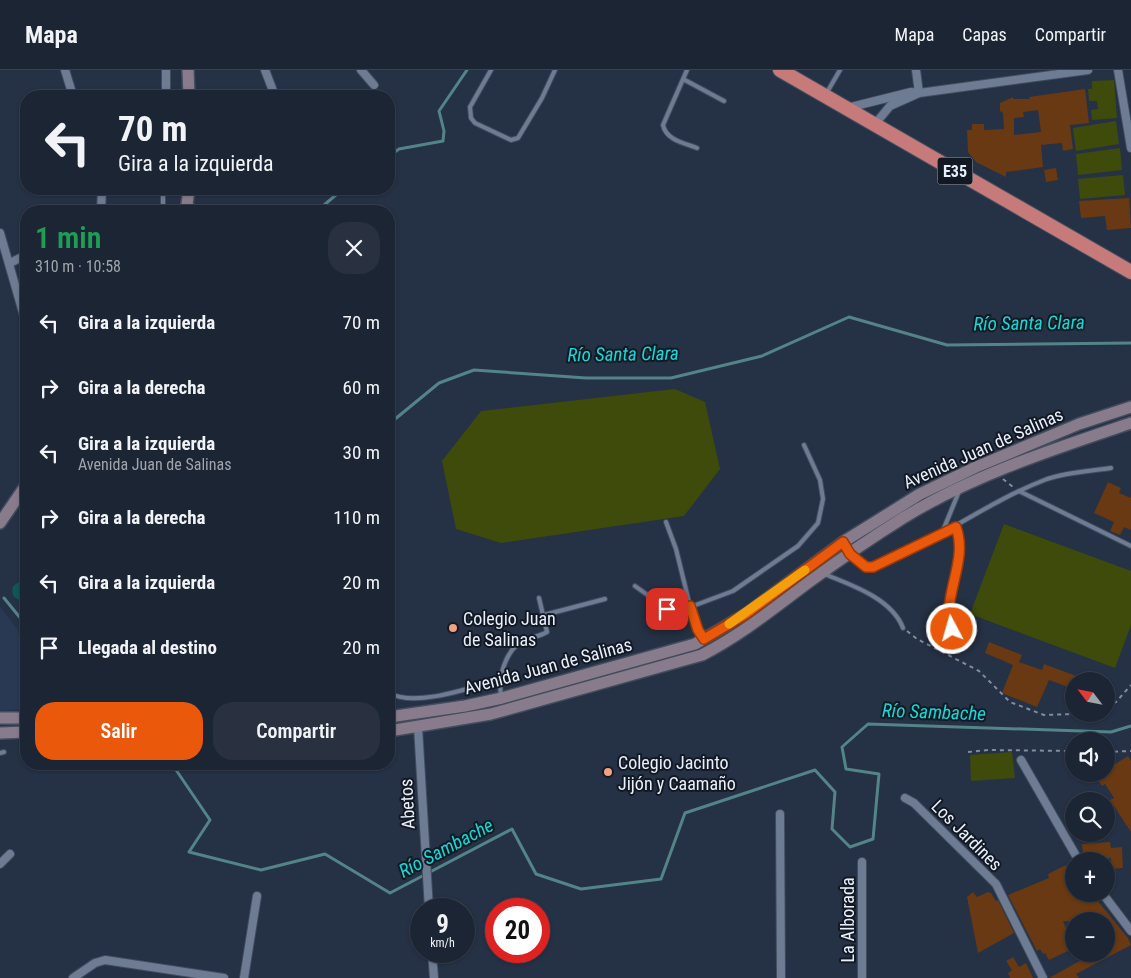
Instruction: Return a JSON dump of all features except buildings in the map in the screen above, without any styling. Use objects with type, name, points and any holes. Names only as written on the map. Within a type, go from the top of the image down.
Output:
[{"type":"highway","name":"E35","points":[[780,70],[1131,272]]},
{"type":"main road","points":[[188,70],[189,90]]},
{"type":"main road","name":"Avenida Juan de Salinas","points":[[395,715],[465,706],[502,698],[695,644],[746,614],[843,542],[920,494],[976,467],[1079,424],[1131,407]]},
{"type":"main road","name":"Avenida Juan de Salinas","points":[[395,730],[505,710],[702,655],[729,641],[822,573],[904,518],[995,473],[1131,423]]},
{"type":"main road","points":[[0,523],[20,494]]},
{"type":"main road","points":[[502,698],[505,710]]},
{"type":"main road","points":[[0,718],[20,718]]},
{"type":"main road","points":[[0,733],[20,732]]},
{"type":"street","points":[[65,70],[71,90]]},
{"type":"street","points":[[166,70],[166,90]]},
{"type":"street","points":[[265,70],[273,90]]},
{"type":"street","points":[[361,70],[374,85]]},
{"type":"street","points":[[916,70],[919,93]]},
{"type":"street","points":[[1021,70],[1022,80]]},
{"type":"street","points":[[847,108],[901,94],[1022,80],[1088,70]]},
{"type":"street","points":[[1118,70],[1131,148]]},
{"type":"street","points":[[875,124],[890,106],[919,93]]},
{"type":"street","points":[[0,233],[20,300]]},
{"type":"street","points":[[10,263],[20,258]]},
{"type":"street","name":"Abetos","points":[[418,727],[427,898]]},
{"type":"street","points":[[1021,760],[1075,852]]},
{"type":"street","name":"Los Jardines","points":[[905,798],[914,803],[992,880],[1043,978]]},
{"type":"street","points":[[780,814],[781,978]]},
{"type":"street","points":[[0,864],[10,854]]},
{"type":"street","name":"La Alborada","points":[[862,862],[862,978]]},
{"type":"street","points":[[244,978],[257,896]]},
{"type":"street","points":[[1110,902],[1131,931]]},
{"type":"street","points":[[73,978],[95,963],[104,960],[224,978]]},
{"type":"street","points":[[433,963],[434,978]]},
{"type":"lane","points":[[491,70],[470,107],[471,118],[475,123],[510,140],[518,138],[542,98],[555,70]]},
{"type":"lane","points":[[687,70],[663,125],[665,132],[671,137],[697,148]]},
{"type":"lane","points":[[825,96],[840,70]]},
{"type":"lane","points":[[683,79],[724,101]]},
{"type":"lane","points":[[635,586],[667,609],[677,612],[733,591],[798,546],[811,534],[818,523],[823,499],[820,480],[804,445]]},
{"type":"lane","points":[[843,542],[850,554],[866,567],[873,567],[956,527],[1019,491],[1049,478],[1111,468]]},
{"type":"lane","points":[[942,533],[956,504],[960,489]]},
{"type":"lane","points":[[1019,491],[1131,546]]},
{"type":"lane","points":[[666,522],[676,549],[690,606],[698,630],[704,639]]},
{"type":"lane","points":[[952,629],[948,611],[958,572],[960,540],[956,527]]},
{"type":"lane","points":[[822,573],[843,581],[889,607],[899,616],[903,628]]},
{"type":"lane","points":[[502,698],[501,679],[504,664],[519,643],[547,632],[539,598]]},
{"type":"lane","points":[[544,615],[605,599]]},
{"type":"lane","points":[[395,696],[398,698],[421,697],[458,691],[501,679]]},
{"type":"path","points":[[995,473],[1019,491]]},
{"type":"path","points":[[903,628],[917,639],[979,671],[1010,702],[1044,715],[1065,714]]},
{"type":"path","points":[[1115,702],[1131,685]]},
{"type":"path","points":[[1115,752],[1131,751]]},
{"type":"shaded area","points":[[0,607],[18,630],[20,644],[20,709],[0,711]]},
{"type":"green space","points":[[1114,80],[1117,118],[1092,120],[1091,110],[1098,109],[1097,101],[1089,101],[1088,89],[1092,89],[1092,81]]},
{"type":"green space","points":[[1116,121],[1119,144],[1076,151],[1073,128]]},
{"type":"green space","points":[[1120,148],[1122,170],[1078,175],[1076,154]]},
{"type":"green space","points":[[1123,175],[1125,195],[1080,199],[1078,179]]},
{"type":"green space","points":[[675,389],[705,402],[720,469],[684,516],[501,543],[456,529],[442,461],[481,411]]},
{"type":"green space","points":[[1004,524],[1131,571],[1131,625],[1115,668],[970,614]]},
{"type":"green space","points":[[1012,752],[1015,778],[971,781],[970,755]]},
{"type":"waterway","points":[[395,152],[399,149],[443,141],[444,131],[439,111],[467,70]]},
{"type":"waterway","points":[[324,205],[336,195]]},
{"type":"waterway","name":"Río Santa Clara","points":[[395,419],[439,383],[474,370],[586,378],[671,378],[762,356],[849,317],[947,345],[1131,343]]},
{"type":"waterway","points":[[4,598],[20,618]]},
{"type":"waterway","name":"Río Sambache","points":[[176,770],[210,820],[189,852],[261,870],[325,854],[390,893],[512,829],[536,874],[581,889],[661,879],[685,813],[815,770],[835,792],[832,829],[850,847],[873,839],[879,774],[846,769],[842,747],[868,724],[1111,732],[1131,726]]},
{"type":"slow traffic","points":[[729,624],[746,614],[805,570]]},
{"type":"place","name":"Colegio Juan de Salinas","points":[[453,628]]},
{"type":"place","name":"Colegio Jacinto Jijón y Caamaño","points":[[608,772]]},
{"type":"route","points":[[667,609],[677,612],[690,606],[698,630],[704,639],[746,614],[843,542],[850,554],[866,567],[873,567],[956,527],[960,540],[958,572],[948,611],[952,629]]}]
